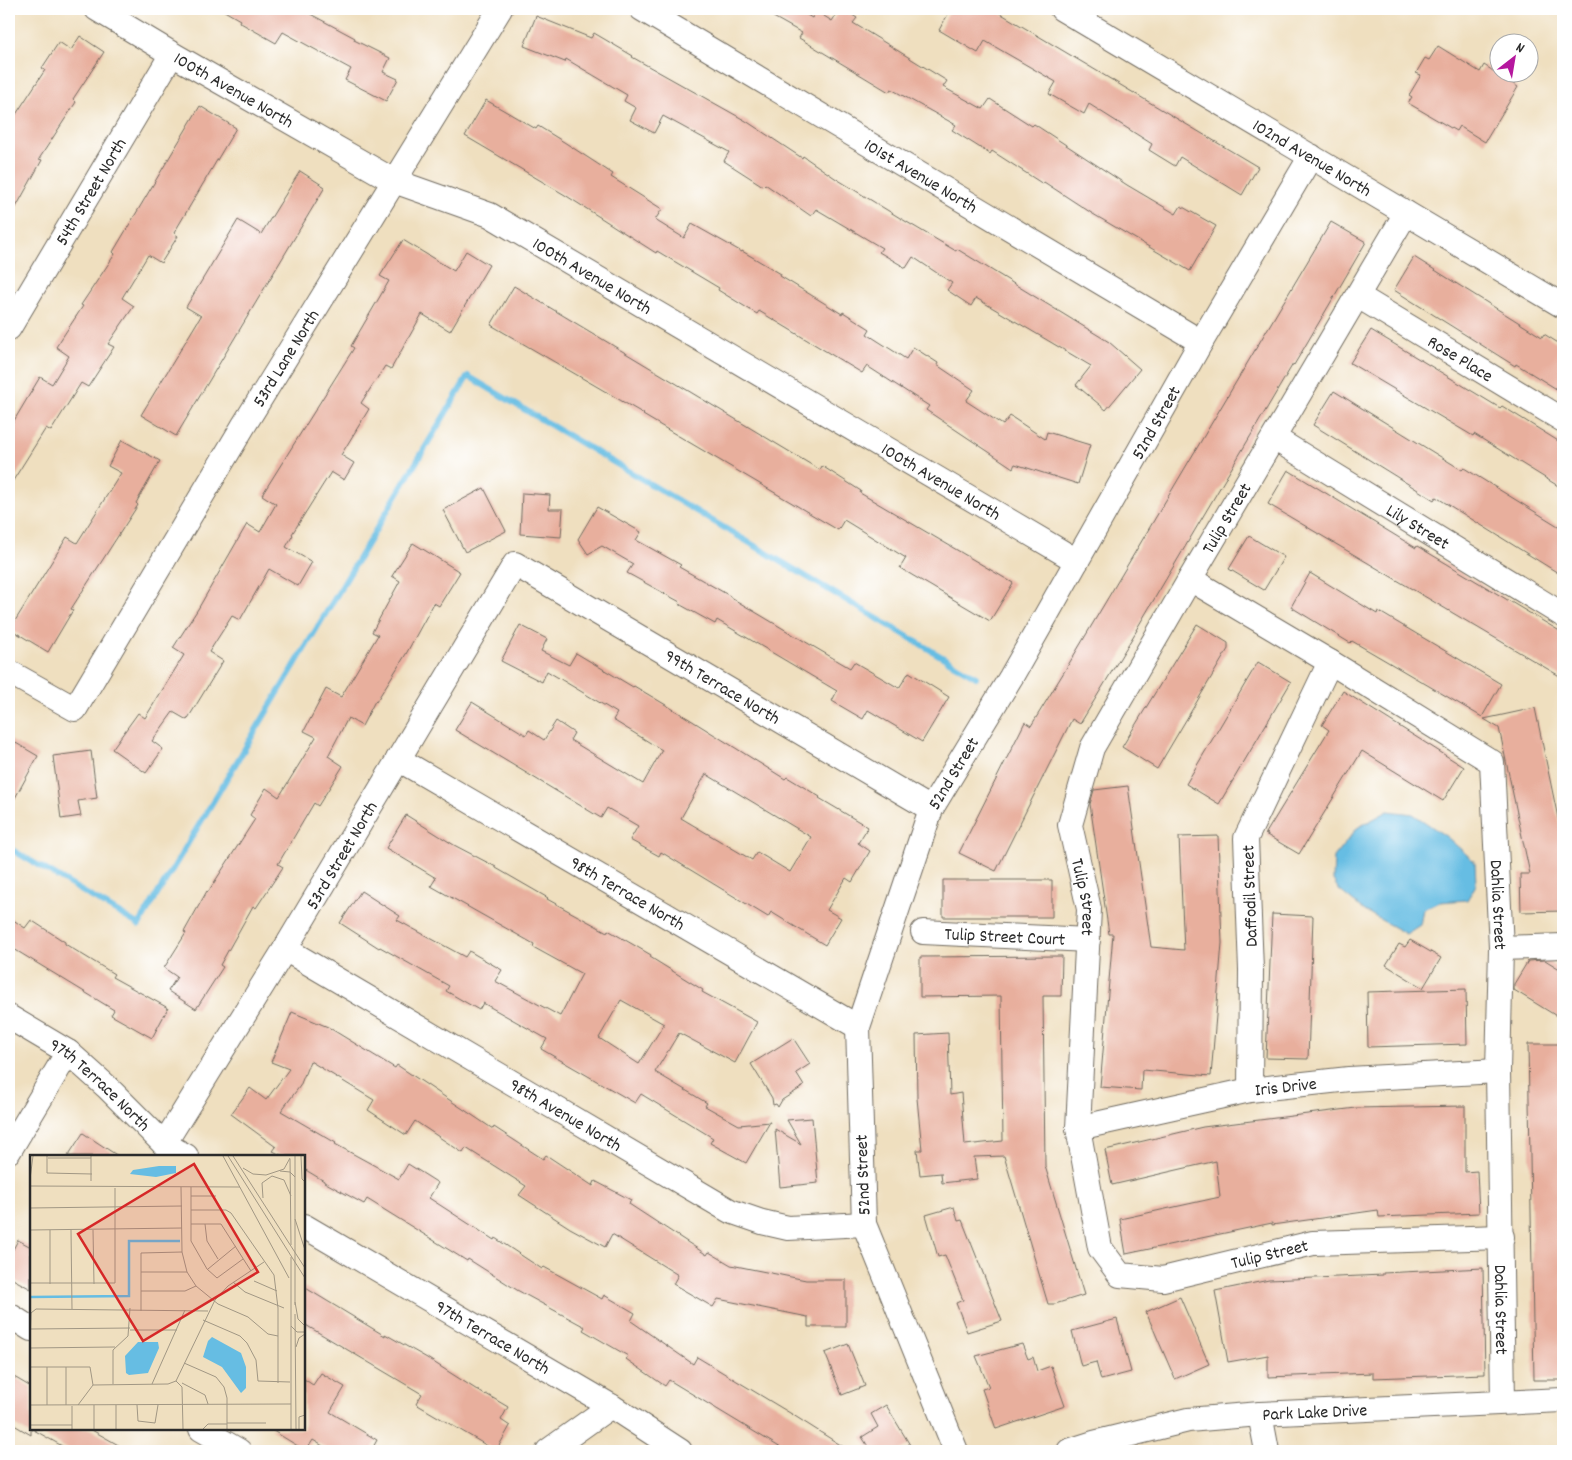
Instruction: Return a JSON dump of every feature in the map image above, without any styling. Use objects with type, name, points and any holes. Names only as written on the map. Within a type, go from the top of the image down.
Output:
[{"type":"street","name":"100th Avenue North","points":[[97,9],[394,182],[490,215],[1077,561]]},
{"type":"street","name":"53rd Lane North","points":[[9,672],[75,709],[244,425],[500,9]]},
{"type":"street","name":"101st Avenue North","points":[[642,9],[1202,342]]},
{"type":"street","name":"102nd Avenue North","points":[[1062,9],[1563,306]]},
{"type":"street","name":"54th Street North","points":[[9,328],[172,54]]},
{"type":"street","name":"52nd Street","points":[[956,1451],[864,1224],[858,1027],[930,808],[1011,676],[1202,342],[1312,156]]},
{"type":"street","name":"Tulip Street","points":[[1406,213],[1190,578],[1092,748],[1070,825],[1089,909],[1078,1128],[1100,1248],[1120,1275],[1163,1279],[1313,1243],[1502,1237]]},
{"type":"street","name":"Rose Place","points":[[1358,296],[1563,420]]},
{"type":"street","name":"Lily Street","points":[[1274,438],[1563,615]]},
{"type":"street","name":"99th Terrace North","points":[[515,564],[930,808]]},
{"type":"street","name":"53rd Street North","points":[[164,1144],[286,949],[515,564]]},
{"type":"street","name":"Dahlia Street","points":[[1190,578],[1492,762],[1502,948],[1498,1071],[1503,1402]]},
{"type":"street","name":"Daffodil Street","points":[[1250,1090],[1251,970],[1246,838],[1330,662]]},
{"type":"street","name":"98th Terrace North","points":[[398,759],[858,1027]]},
{"type":"street","name":"Tulip Street Court","points":[[923,932],[1088,940]]},
{"type":"street","points":[[1502,948],[1563,946]]},
{"type":"street","name":"98th Avenue North","points":[[286,949],[730,1211],[762,1222],[788,1228],[864,1224]]},
{"type":"street","name":"97th Terrace North","points":[[9,1017],[68,1052],[164,1144],[184,1155]]},
{"type":"street","points":[[9,1151],[68,1052]]},
{"type":"street","name":"Iris Drive","points":[[1078,1128],[1250,1090],[1349,1079],[1498,1071]]},
{"type":"street","name":"97th Terrace North","points":[[305,1227],[611,1406],[680,1451]]},
{"type":"street","points":[[9,1315],[30,1327]]},
{"type":"street","name":"Park Lake Drive","points":[[1069,1451],[1188,1420],[1260,1414],[1563,1400]]},
{"type":"street","points":[[548,1451],[611,1406]]},
{"type":"street","points":[[1260,1414],[1267,1451]]},
{"type":"street","points":[[203,1430],[239,1451]]},
{"type":"water","points":[[1388,811],[1413,814],[1447,837],[1475,862],[1476,885],[1467,900],[1439,902],[1423,909],[1420,925],[1406,934],[1365,911],[1339,890],[1333,880],[1334,857],[1357,828]]},
{"type":"building","points":[[221,9],[301,9],[355,38],[354,40],[390,58],[383,72],[398,79],[386,101],[345,80],[351,69],[283,32],[276,43],[239,22],[240,20]]},
{"type":"building","points":[[759,9],[797,9],[812,18],[816,11],[832,21],[840,9],[843,9],[857,18],[853,23],[947,81],[943,87],[983,109],[990,99],[1032,126],[1034,124],[1127,185],[1176,214],[1181,206],[1216,226],[1190,271],[1093,214],[1044,182],[1043,184],[992,151],[990,154],[952,130],[956,125],[891,89],[889,92],[799,38],[802,33]]},
{"type":"building","points":[[951,9],[993,9],[1258,167],[1242,195],[1180,157],[1175,166],[1149,150],[1152,144],[1089,104],[1084,114],[1049,94],[1056,82],[985,41],[978,53],[939,30]]},
{"type":"building","points":[[536,16],[591,38],[594,33],[632,57],[746,121],[900,218],[956,251],[957,249],[1109,342],[1140,369],[1106,410],[1076,385],[1091,366],[976,298],[971,306],[947,290],[952,283],[913,257],[906,268],[879,252],[882,248],[816,209],[811,216],[765,184],[763,186],[724,161],[729,152],[663,116],[654,133],[630,120],[636,108],[624,101],[627,95],[566,59],[565,62],[524,46]]},
{"type":"building","points":[[80,36],[104,52],[73,99],[76,102],[39,159],[42,160],[9,220],[9,125],[45,70],[42,68],[59,42],[71,50]]},
{"type":"building","points":[[1438,46],[1480,72],[1484,65],[1490,69],[1490,82],[1510,82],[1518,87],[1485,142],[1459,126],[1456,131],[1408,103],[1412,97],[1409,95],[1421,75],[1416,73],[1425,58],[1429,60]]},
{"type":"building","points":[[486,100],[536,129],[538,126],[613,174],[611,177],[662,209],[655,220],[684,238],[692,224],[781,274],[780,276],[870,329],[867,334],[906,359],[913,347],[974,390],[966,401],[1003,425],[1010,416],[1045,439],[1047,432],[1090,445],[1078,484],[1015,464],[1013,468],[926,410],[929,406],[867,366],[862,373],[759,311],[757,314],[718,290],[719,288],[657,251],[656,253],[565,195],[465,136]]},
{"type":"building","points":[[200,106],[236,128],[174,233],[178,236],[161,263],[148,255],[122,298],[134,306],[108,344],[114,347],[88,387],[81,383],[51,431],[46,428],[9,487],[9,429],[40,377],[52,384],[69,356],[56,347],[115,254],[113,252]]},
{"type":"building","points":[[300,171],[325,187],[176,436],[141,415],[201,316],[186,307],[238,220],[261,234]]},
{"type":"building","points":[[1331,222],[1366,242],[1080,724],[1072,719],[996,871],[959,853],[1025,722],[1031,726]]},
{"type":"building","points":[[403,240],[454,271],[466,251],[489,265],[450,331],[422,314],[391,369],[385,366],[361,403],[369,409],[341,455],[354,463],[344,480],[331,472],[292,534],[286,547],[312,562],[298,586],[269,569],[240,620],[232,616],[209,652],[223,661],[187,720],[173,712],[152,741],[163,749],[146,773],[112,749],[138,713],[145,718],[184,655],[173,648],[247,524],[260,532],[276,504],[262,495],[354,348],[351,346],[389,281],[380,276]]},
{"type":"building","points":[[1414,257],[1542,337],[1544,334],[1563,346],[1563,393],[1516,364],[1515,366],[1394,290]]},
{"type":"building","points":[[514,286],[820,470],[822,466],[861,491],[860,493],[1013,583],[990,621],[900,568],[906,558],[844,520],[838,530],[491,325]]},
{"type":"building","points":[[1371,330],[1500,408],[1502,406],[1563,444],[1563,489],[1474,434],[1473,436],[1350,363]]},
{"type":"building","points":[[1334,391],[1462,470],[1464,468],[1563,529],[1563,576],[1436,497],[1434,500],[1313,425]]},
{"type":"building","points":[[122,440],[160,461],[136,503],[138,505],[71,609],[73,610],[48,652],[10,629],[67,537],[77,543],[121,473],[108,466]]},
{"type":"building","points":[[1288,470],[1416,548],[1417,546],[1563,633],[1563,678],[1268,504]]},
{"type":"building","points":[[484,488],[506,531],[465,552],[443,510]]},
{"type":"building","points":[[522,493],[550,495],[549,509],[563,509],[561,537],[520,534]]},
{"type":"building","points":[[597,507],[641,532],[636,540],[681,565],[679,567],[850,668],[854,662],[899,688],[909,672],[949,697],[922,742],[868,710],[863,719],[832,701],[837,691],[717,620],[715,624],[627,573],[633,564],[602,546],[588,554],[578,539]]},
{"type":"building","points":[[1249,536],[1284,557],[1264,590],[1229,569]]},
{"type":"building","points":[[413,543],[460,572],[439,606],[434,603],[406,654],[375,701],[362,726],[348,718],[328,756],[343,766],[318,806],[314,803],[278,864],[283,867],[256,908],[253,906],[220,965],[223,967],[196,1009],[168,991],[177,977],[164,968],[186,933],[184,932],[207,891],[255,819],[250,815],[266,788],[279,797],[316,737],[304,731],[326,689],[341,697],[378,635],[372,632],[400,581],[392,576]]},
{"type":"building","points":[[1310,573],[1377,614],[1378,611],[1501,684],[1482,717],[1352,641],[1350,643],[1291,607]]},
{"type":"building","points":[[1197,624],[1228,643],[1228,649],[1157,769],[1122,747]]},
{"type":"building","points":[[520,625],[547,639],[541,651],[569,665],[576,653],[868,827],[858,843],[870,851],[852,882],[846,878],[827,910],[841,918],[825,945],[771,912],[768,917],[661,852],[659,856],[630,840],[638,826],[607,808],[601,818],[455,730],[472,702],[526,735],[529,730],[544,740],[556,721],[574,733],[570,740],[643,784],[662,750],[613,720],[617,713],[547,671],[542,682],[501,661]],"holes":[[[706,774],[811,837],[790,872],[757,852],[752,860],[681,818]]]},
{"type":"building","points":[[1258,662],[1291,682],[1219,804],[1186,784]]},
{"type":"building","points":[[1343,691],[1464,767],[1443,801],[1362,751],[1299,854],[1265,834],[1268,834],[1266,833],[1329,730],[1322,725]]},
{"type":"building","points":[[1535,708],[1563,842],[1563,911],[1521,912],[1520,874],[1530,874],[1499,728],[1484,719]]},
{"type":"building","points":[[9,739],[38,756],[9,809]]},
{"type":"building","points":[[91,751],[97,798],[78,801],[81,816],[61,819],[53,756]]},
{"type":"building","points":[[1128,786],[1151,947],[1184,950],[1179,837],[1218,836],[1222,943],[1211,1076],[1142,1070],[1141,1090],[1100,1087],[1113,934],[1109,934],[1090,804],[1094,790]]},
{"type":"building","points":[[406,815],[547,899],[607,932],[608,930],[651,955],[650,957],[703,990],[702,992],[757,1022],[735,1063],[679,1033],[655,1072],[707,1103],[705,1106],[739,1125],[770,1122],[746,1163],[710,1143],[713,1138],[641,1094],[635,1103],[541,1049],[547,1039],[483,1003],[479,1010],[446,991],[449,986],[379,948],[340,923],[361,891],[400,916],[397,920],[465,957],[469,951],[502,970],[495,981],[560,1016],[582,974],[533,947],[534,944],[431,886],[436,878],[386,848]],"holes":[[[621,1000],[664,1024],[639,1064],[599,1038]]]},
{"type":"building","points":[[943,880],[1052,880],[1052,917],[943,917]]},
{"type":"building","points":[[1272,914],[1313,916],[1308,1059],[1266,1058]]},
{"type":"building","points":[[9,917],[25,928],[31,920],[65,942],[65,944],[114,974],[112,977],[168,1008],[152,1038],[111,1015],[114,1010],[9,946]]},
{"type":"building","points":[[1410,940],[1441,958],[1423,988],[1386,965],[1399,944],[1405,947]]},
{"type":"building","points":[[1062,956],[1061,996],[1043,996],[1045,1166],[1084,1295],[1055,1304],[1048,1304],[1004,1156],[974,1157],[977,1179],[942,1183],[941,1173],[920,1175],[917,1150],[922,1150],[917,1098],[916,1035],[948,1033],[950,1095],[961,1093],[965,1145],[1003,1141],[1001,996],[920,997],[920,957]]},
{"type":"building","points":[[1545,960],[1563,971],[1563,1020],[1514,990],[1514,984],[1528,961]]},
{"type":"building","points":[[1466,989],[1467,1044],[1368,1047],[1367,992]]},
{"type":"building","points":[[292,1012],[328,1027],[395,1068],[397,1065],[493,1129],[494,1127],[543,1159],[546,1155],[593,1186],[595,1181],[631,1200],[629,1204],[707,1255],[709,1252],[731,1265],[806,1280],[846,1280],[846,1327],[808,1327],[808,1317],[718,1299],[713,1307],[673,1284],[678,1275],[612,1234],[605,1247],[570,1228],[519,1195],[526,1186],[466,1148],[463,1153],[415,1121],[406,1135],[368,1110],[374,1100],[310,1061],[300,1086],[281,1111],[335,1144],[399,1179],[408,1164],[438,1183],[429,1198],[542,1269],[544,1267],[602,1299],[604,1295],[635,1313],[631,1321],[693,1364],[697,1357],[850,1451],[786,1451],[669,1380],[665,1386],[626,1359],[628,1356],[583,1330],[585,1327],[517,1290],[468,1259],[467,1261],[367,1199],[364,1204],[324,1182],[305,1170],[305,1155],[281,1155],[273,1151],[276,1147],[231,1114],[250,1088],[266,1100],[289,1069],[271,1062]]},
{"type":"building","points":[[793,1038],[810,1064],[796,1073],[804,1086],[782,1100],[778,1107],[776,1104],[773,1105],[772,1098],[751,1064]]},
{"type":"building","points":[[1528,1044],[1563,1044],[1563,1380],[1534,1380]]},
{"type":"building","points":[[1465,1106],[1465,1172],[1477,1171],[1479,1213],[1379,1217],[1378,1210],[1272,1225],[1272,1223],[1126,1254],[1120,1219],[1220,1197],[1216,1161],[1112,1185],[1105,1150],[1203,1127],[1356,1108]]},
{"type":"building","points":[[812,1118],[818,1183],[780,1187],[775,1129],[801,1144],[787,1120]]},
{"type":"building","points":[[83,1133],[116,1155],[69,1155]]},
{"type":"building","points":[[954,1207],[958,1221],[962,1220],[1002,1321],[967,1332],[956,1303],[963,1300],[945,1255],[938,1257],[926,1215]]},
{"type":"building","points":[[18,1240],[30,1246],[30,1288],[9,1277],[9,1257]]},
{"type":"building","points":[[1483,1268],[1485,1374],[1373,1378],[1373,1373],[1268,1377],[1268,1355],[1228,1362],[1215,1291],[1269,1280]]},
{"type":"building","points":[[305,1288],[508,1407],[501,1420],[510,1426],[496,1451],[416,1404],[422,1394],[305,1325]]},
{"type":"building","points":[[1180,1297],[1209,1364],[1175,1379],[1146,1312]]},
{"type":"building","points":[[1117,1319],[1131,1372],[1101,1380],[1096,1362],[1081,1366],[1072,1331]]},
{"type":"building","points":[[848,1344],[865,1386],[842,1395],[825,1353]]},
{"type":"building","points":[[1022,1344],[1028,1359],[1033,1357],[1037,1371],[1051,1366],[1065,1406],[996,1429],[982,1389],[989,1387],[976,1356]]},
{"type":"building","points":[[321,1373],[345,1387],[330,1412],[377,1440],[371,1451],[331,1451],[313,1440],[306,1451],[272,1430],[305,1430],[305,1380],[313,1385]]},
{"type":"building","points":[[9,1374],[30,1386],[31,1435],[9,1422]]},
{"type":"building","points":[[886,1405],[910,1445],[899,1451],[871,1451],[862,1437],[878,1427],[871,1414]]},
{"type":"building","points":[[34,1430],[92,1430],[129,1451],[71,1451]]},
{"type":"waterway","points":[[9,848],[139,925],[468,376],[976,677]]}]
